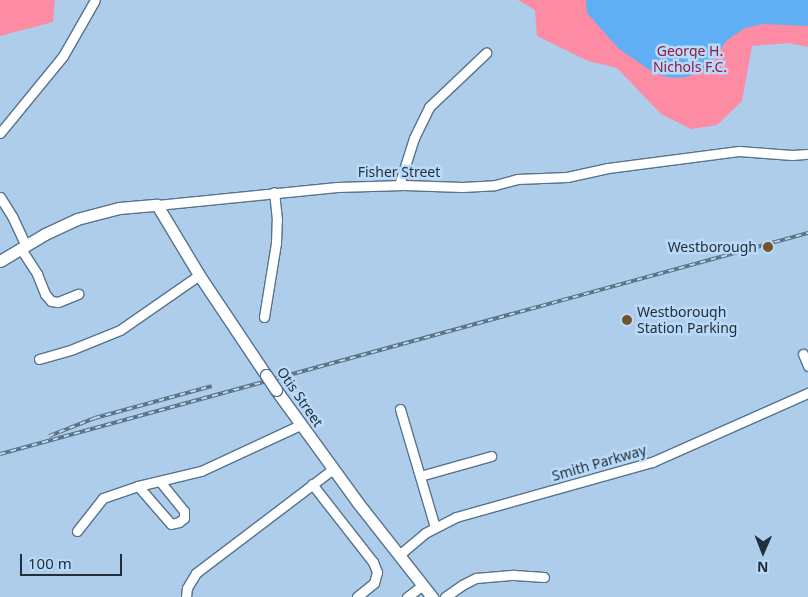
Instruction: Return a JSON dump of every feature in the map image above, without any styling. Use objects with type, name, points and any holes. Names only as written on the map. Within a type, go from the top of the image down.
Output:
[{"type":"main road","name":"Fisher Street","points":[[0,261],[45,234],[85,217],[128,206],[157,205]]},
{"type":"main road","name":"Otis Street","points":[[157,205],[199,275],[300,425],[432,597]]},
{"type":"street","points":[[0,133],[63,56],[95,0]]},
{"type":"street","points":[[399,185],[414,138],[429,107],[486,53]]},
{"type":"street","name":"Fisher Street","points":[[157,205],[227,200],[274,192],[399,185],[424,187],[495,185],[517,179],[566,177],[608,168],[739,151],[792,155],[808,154]]},
{"type":"street","points":[[264,317],[276,243],[277,220],[274,192]]},
{"type":"street","points":[[0,197],[12,216],[45,294],[51,301],[58,302],[78,294]]},
{"type":"street","points":[[39,359],[73,349],[120,330],[199,275]]},
{"type":"street","points":[[802,354],[808,366]]},
{"type":"street","name":"Smith Parkway","points":[[399,555],[435,527],[467,513],[646,464],[808,393]]},
{"type":"street","points":[[400,410],[435,527]]},
{"type":"street","points":[[77,531],[103,498],[138,486],[201,471],[300,425]]},
{"type":"street","points":[[420,476],[492,456]]},
{"type":"street","points":[[186,597],[187,588],[196,573],[333,469]]},
{"type":"street","points":[[138,486],[171,524],[179,522],[184,518],[184,511],[160,481]]},
{"type":"street","points":[[312,484],[374,562],[377,572],[374,583],[357,597]]},
{"type":"street","points":[[445,597],[476,578],[514,575],[544,577]]},
{"type":"street","points":[[406,597],[423,585]]},
{"type":"green space","points":[[0,0],[55,0],[53,22],[0,36]]},
{"type":"green space","name":"George H. Nichols F.C.","points":[[518,0],[808,0],[808,47],[789,43],[752,46],[742,101],[717,125],[691,129],[661,114],[617,68],[588,61],[537,36],[535,10]]},
{"type":"water","points":[[586,0],[808,0],[808,26],[763,24],[745,28],[727,40],[711,63],[697,73],[687,77],[674,78],[662,76],[651,71],[618,48],[587,13]]},
{"type":"railway","points":[[0,454],[808,233]]},
{"type":"railway","points":[[49,436],[95,418],[212,386]]},
{"type":"place","name":"Westborough","points":[[768,247]]},
{"type":"place","name":"Westborough Station Parking","points":[[627,320]]}]
